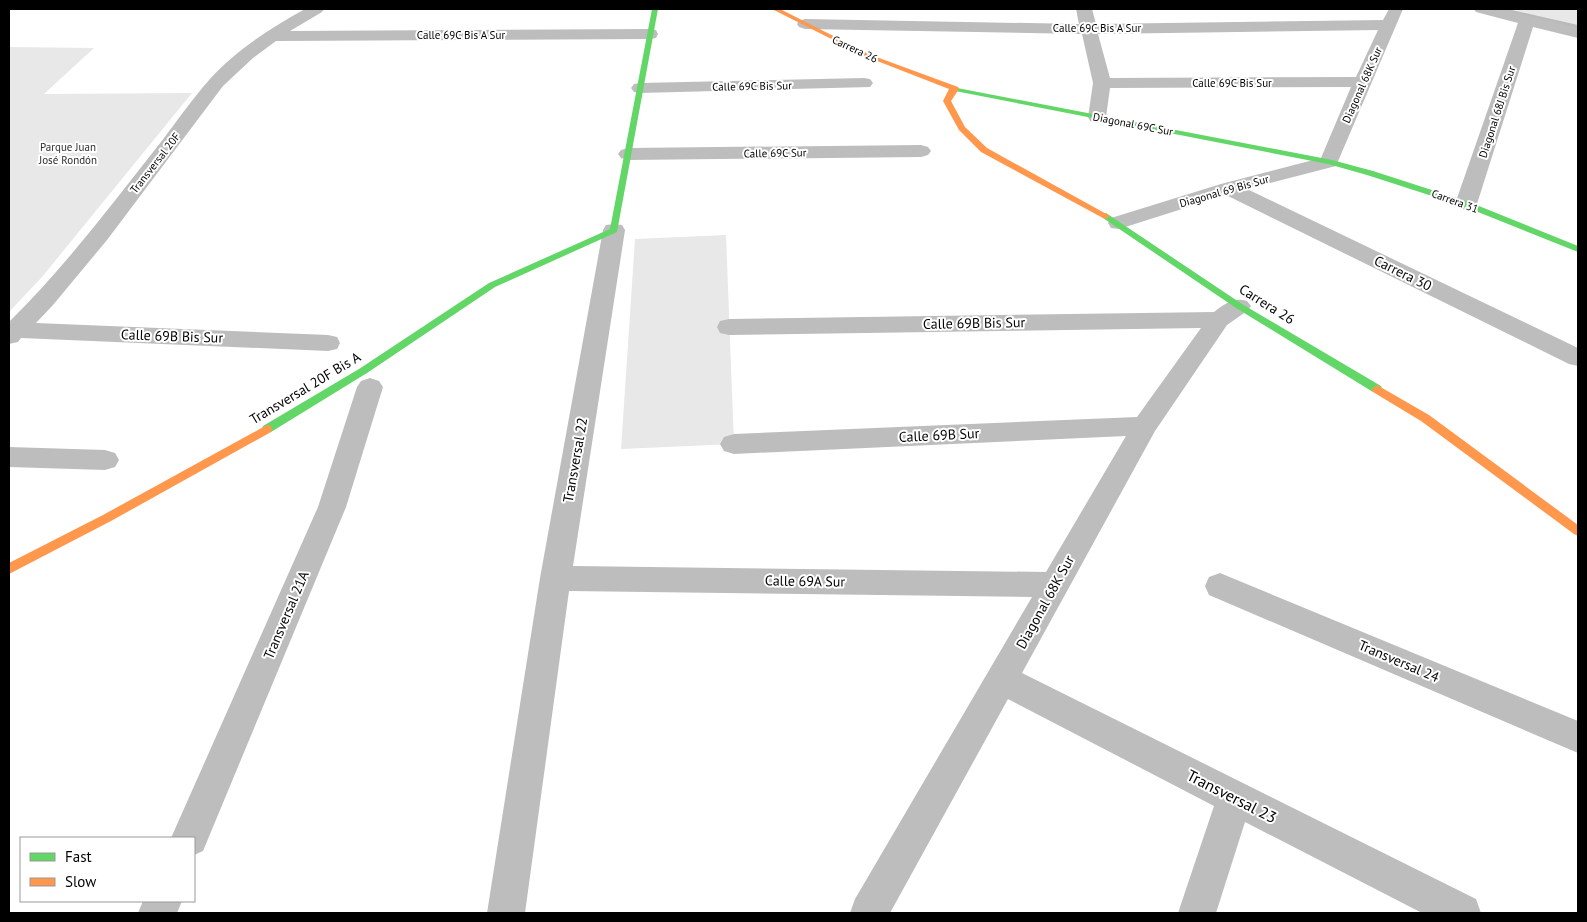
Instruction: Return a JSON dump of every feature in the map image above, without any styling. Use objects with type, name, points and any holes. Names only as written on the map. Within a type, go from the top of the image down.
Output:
[{"type":"street","name":"Transversal 20F","points":[[12,333],[45,300],[99,235],[217,82],[240,60],[273,36],[316,9]]},
{"type":"street","name":"Transversal 22","points":[[506,913],[523,782],[555,578],[614,230],[654,9]]},
{"type":"street","name":"Carrera 26","points":[[775,9],[869,56],[939,83]]},
{"type":"street","points":[[1084,9],[1102,83],[1097,117]]},
{"type":"street","name":"Diagonal 68K Sur","points":[[1329,162],[1362,82],[1396,9]]},
{"type":"street","points":[[1482,9],[1578,33]]},
{"type":"street","name":"Diagonal 68J Bis Sur","points":[[1466,204],[1527,20]]},
{"type":"street","name":"Calle 69C Bis A Sur","points":[[805,24],[1090,29],[1389,25]]},
{"type":"street","name":"Calle 69C Bis A Sur","points":[[273,36],[650,34]]},
{"type":"street","name":"Calle 69C Bis Sur","points":[[1102,83],[1362,82]]},
{"type":"street","name":"Calle 69C Bis Sur","points":[[640,88],[864,83]]},
{"type":"street","name":"Diagonal 69C Sur","points":[[939,83],[953,89],[1254,150],[1329,162]]},
{"type":"street","name":"Carrera 26","points":[[953,89],[947,101],[963,130],[984,150],[1119,223],[1229,313],[1425,418],[1578,530]]},
{"type":"street","name":"Calle 69C Sur","points":[[628,154],[921,151]]},
{"type":"street","name":"Carrera 31","points":[[1329,162],[1370,173],[1466,204],[1578,249]]},
{"type":"street","name":"Diagonal 69 Bis Sur","points":[[1119,223],[1228,188],[1329,162]]},
{"type":"street","name":"Carrera 30","points":[[1228,188],[1578,358]]},
{"type":"street","name":"Transversal 20F Bis A","points":[[9,569],[107,518],[307,406],[364,372],[492,285],[614,230]]},
{"type":"street","name":"Diagonal 68K Sur","points":[[869,913],[1145,426],[1229,313]]},
{"type":"street","name":"Calle 69B Bis Sur","points":[[729,327],[1229,313]]},
{"type":"street","name":"Calle 69B Bis Sur","points":[[12,333],[328,342]]},
{"type":"street","name":"Transversal 21A","points":[[190,837],[332,507],[370,387]]},
{"type":"street","name":"Calle 69B Sur","points":[[734,444],[1145,426]]},
{"type":"street","points":[[9,457],[105,460]]},
{"type":"street","name":"Calle 69A Sur","points":[[555,578],[1055,584]]},
{"type":"street","name":"Transversal 24","points":[[1220,586],[1578,737]]},
{"type":"street","name":"Transversal 23","points":[[1002,679],[1462,913]]},
{"type":"street","points":[[1197,913],[1235,798]]},
{"type":"green space","points":[[1484,9],[1578,9],[1578,31]]},
{"type":"green space","name":"Parque Juan José Rondón","points":[[9,47],[94,48],[44,94],[192,93],[42,277],[9,312]]},
{"type":"green space","points":[[726,235],[734,444],[621,449],[635,239]]},
{"type":"waterway","points":[[1498,9],[1578,27]]},
{"type":"traffic: fast","points":[[267,429],[363,371],[492,285],[614,230],[655,9]]},
{"type":"traffic: fast","points":[[955,89],[1329,162],[1370,173],[1466,204],[1578,249]]},
{"type":"traffic: fast","points":[[1106,216],[1239,306],[1377,389]]},
{"type":"traffic: slow","points":[[775,9],[869,56],[955,89]]},
{"type":"traffic: slow","points":[[953,89],[947,101],[962,128],[984,150],[1106,216]]},
{"type":"traffic: slow","points":[[1377,389],[1425,418],[1578,531]]},
{"type":"traffic: slow","points":[[9,569],[107,518],[267,429]]}]
